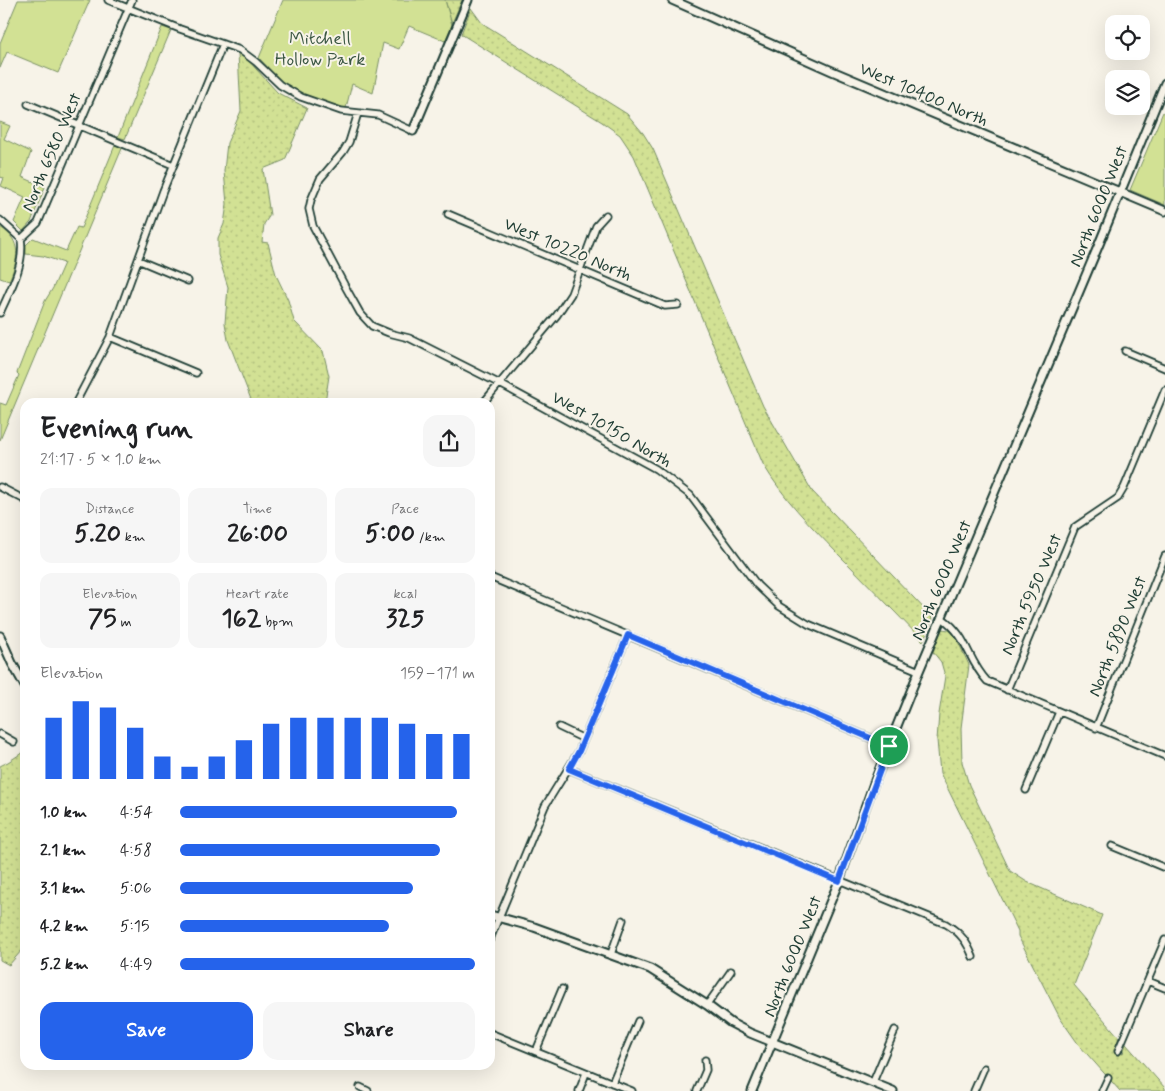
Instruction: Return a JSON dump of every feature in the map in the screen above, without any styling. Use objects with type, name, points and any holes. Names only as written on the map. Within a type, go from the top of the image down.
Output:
[{"type":"street","points":[[108,0],[245,54],[280,85],[294,94],[322,105],[358,114],[378,116],[412,131],[468,0]]},
{"type":"street","name":"North 6580 West","points":[[21,239],[38,223],[132,0]]},
{"type":"street","name":"West 10400 North","points":[[672,0],[832,71],[1165,211]]},
{"type":"street","points":[[78,398],[110,337],[173,165],[223,44]]},
{"type":"street","name":"North 6000 West","points":[[752,1091],[839,881],[919,670],[1165,83]]},
{"type":"street","points":[[28,104],[173,165]]},
{"type":"street","name":"West 10150 North","points":[[358,114],[349,142],[320,179],[309,209],[313,226],[346,288],[360,313],[372,326],[388,333],[409,338],[500,384],[656,468],[690,495],[757,585],[779,606],[808,624],[919,670]]},
{"type":"street","name":"West 10220 North","points":[[448,214],[665,306],[678,305]]},
{"type":"street","points":[[488,398],[557,315],[571,294],[596,226],[606,215]]},
{"type":"street","points":[[0,220],[21,239],[23,250],[18,270],[0,313]]},
{"type":"street","points":[[138,260],[188,281]]},
{"type":"street","points":[[110,337],[196,374]]},
{"type":"street","points":[[1125,351],[1165,368]]},
{"type":"street","name":"North 5950 West","points":[[1007,690],[1075,527],[1118,498],[1124,488],[1165,390]]},
{"type":"street","points":[[0,488],[20,498]]},
{"type":"street","name":"North 5890 West","points":[[1096,728],[1165,556]]},
{"type":"street","points":[[495,579],[889,746]]},
{"type":"street","points":[[942,618],[951,624],[962,636],[977,670],[987,680],[1165,756]]},
{"type":"street","points":[[495,928],[545,806],[569,769],[584,739],[628,635]]},
{"type":"street","points":[[0,636],[20,676]]},
{"type":"street","points":[[1026,790],[1059,712]]},
{"type":"street","points":[[559,727],[584,739]]},
{"type":"street","points":[[0,734],[14,742]]},
{"type":"street","points":[[569,769],[946,924],[956,930],[966,940],[973,957]]},
{"type":"street","points":[[1112,846],[1165,868]]},
{"type":"street","points":[[495,916],[534,927],[650,969],[707,1005],[731,1023],[893,1091]]},
{"type":"street","points":[[611,954],[623,920]]},
{"type":"street","points":[[1118,1050],[1165,940]]},
{"type":"street","points":[[707,1005],[731,971]]},
{"type":"street","points":[[1148,980],[1165,988]]},
{"type":"street","points":[[536,1051],[562,989]]},
{"type":"street","points":[[612,1083],[638,1021]]},
{"type":"street","points":[[873,1082],[896,1030]]},
{"type":"street","points":[[495,1035],[632,1091]]},
{"type":"street","points":[[697,1091],[706,1070],[705,1060]]},
{"type":"street","points":[[974,1091],[984,1068]]},
{"type":"street","points":[[578,1091],[586,1073]]},
{"type":"street","points":[[1102,1091],[1108,1078]]},
{"type":"street","points":[[360,1088],[368,1091]]},
{"type":"green space","points":[[18,0],[90,0],[58,73],[7,52],[0,68],[0,43]]},
{"type":"green space","name":"Mitchell Hollow Park","points":[[283,0],[445,0],[452,25],[445,41],[409,26],[399,49],[383,43],[373,93],[352,84],[346,108],[315,100],[287,86],[259,58]]},
{"type":"green space","points":[[445,0],[462,0],[452,23]]},
{"type":"green space","points":[[471,8],[482,23],[627,114],[643,133],[653,149],[763,406],[812,491],[933,618],[923,641],[807,522],[788,500],[763,464],[634,156],[620,135],[461,34]]},
{"type":"green space","points":[[162,27],[171,30],[125,139],[118,137]]},
{"type":"green space","points":[[238,53],[246,58],[278,93],[307,108],[285,160],[263,169],[270,215],[264,224],[262,242],[268,243],[276,275],[288,300],[294,321],[323,351],[329,376],[326,398],[250,398],[228,340],[225,323],[228,287],[218,255],[218,238],[224,224],[227,204],[224,171],[227,143],[241,111]]},
{"type":"green space","points":[[1163,112],[1165,113],[1165,205],[1130,190]]},
{"type":"green space","points":[[0,122],[10,126],[4,139],[31,152],[22,177],[45,187],[31,222],[23,231],[14,222],[25,197],[1,186],[4,178],[0,177]]},
{"type":"green space","points":[[116,143],[123,146],[0,440],[0,403],[6,405],[19,375],[17,373],[45,301],[64,263],[43,256],[26,254],[26,245],[33,238],[66,251],[77,227],[81,228]]},
{"type":"green space","points":[[0,227],[12,238],[16,251],[15,266],[9,281],[0,278]]},
{"type":"green space","points":[[942,629],[949,630],[955,635],[969,665],[961,728],[962,762],[969,785],[1010,871],[1027,882],[1102,915],[1074,985],[1119,1037],[1115,1048],[1123,1053],[1126,1044],[1165,1088],[1165,1091],[1120,1091],[1079,1045],[1060,1018],[1018,936],[1018,931],[940,773],[937,740],[945,676],[941,662],[933,652]]},
{"type":"green space","points":[[20,754],[20,952],[9,965],[0,960],[0,766]]},
{"type":"route","points":[[628,635],[889,746],[839,881],[569,769],[579,751],[628,635]]}]
